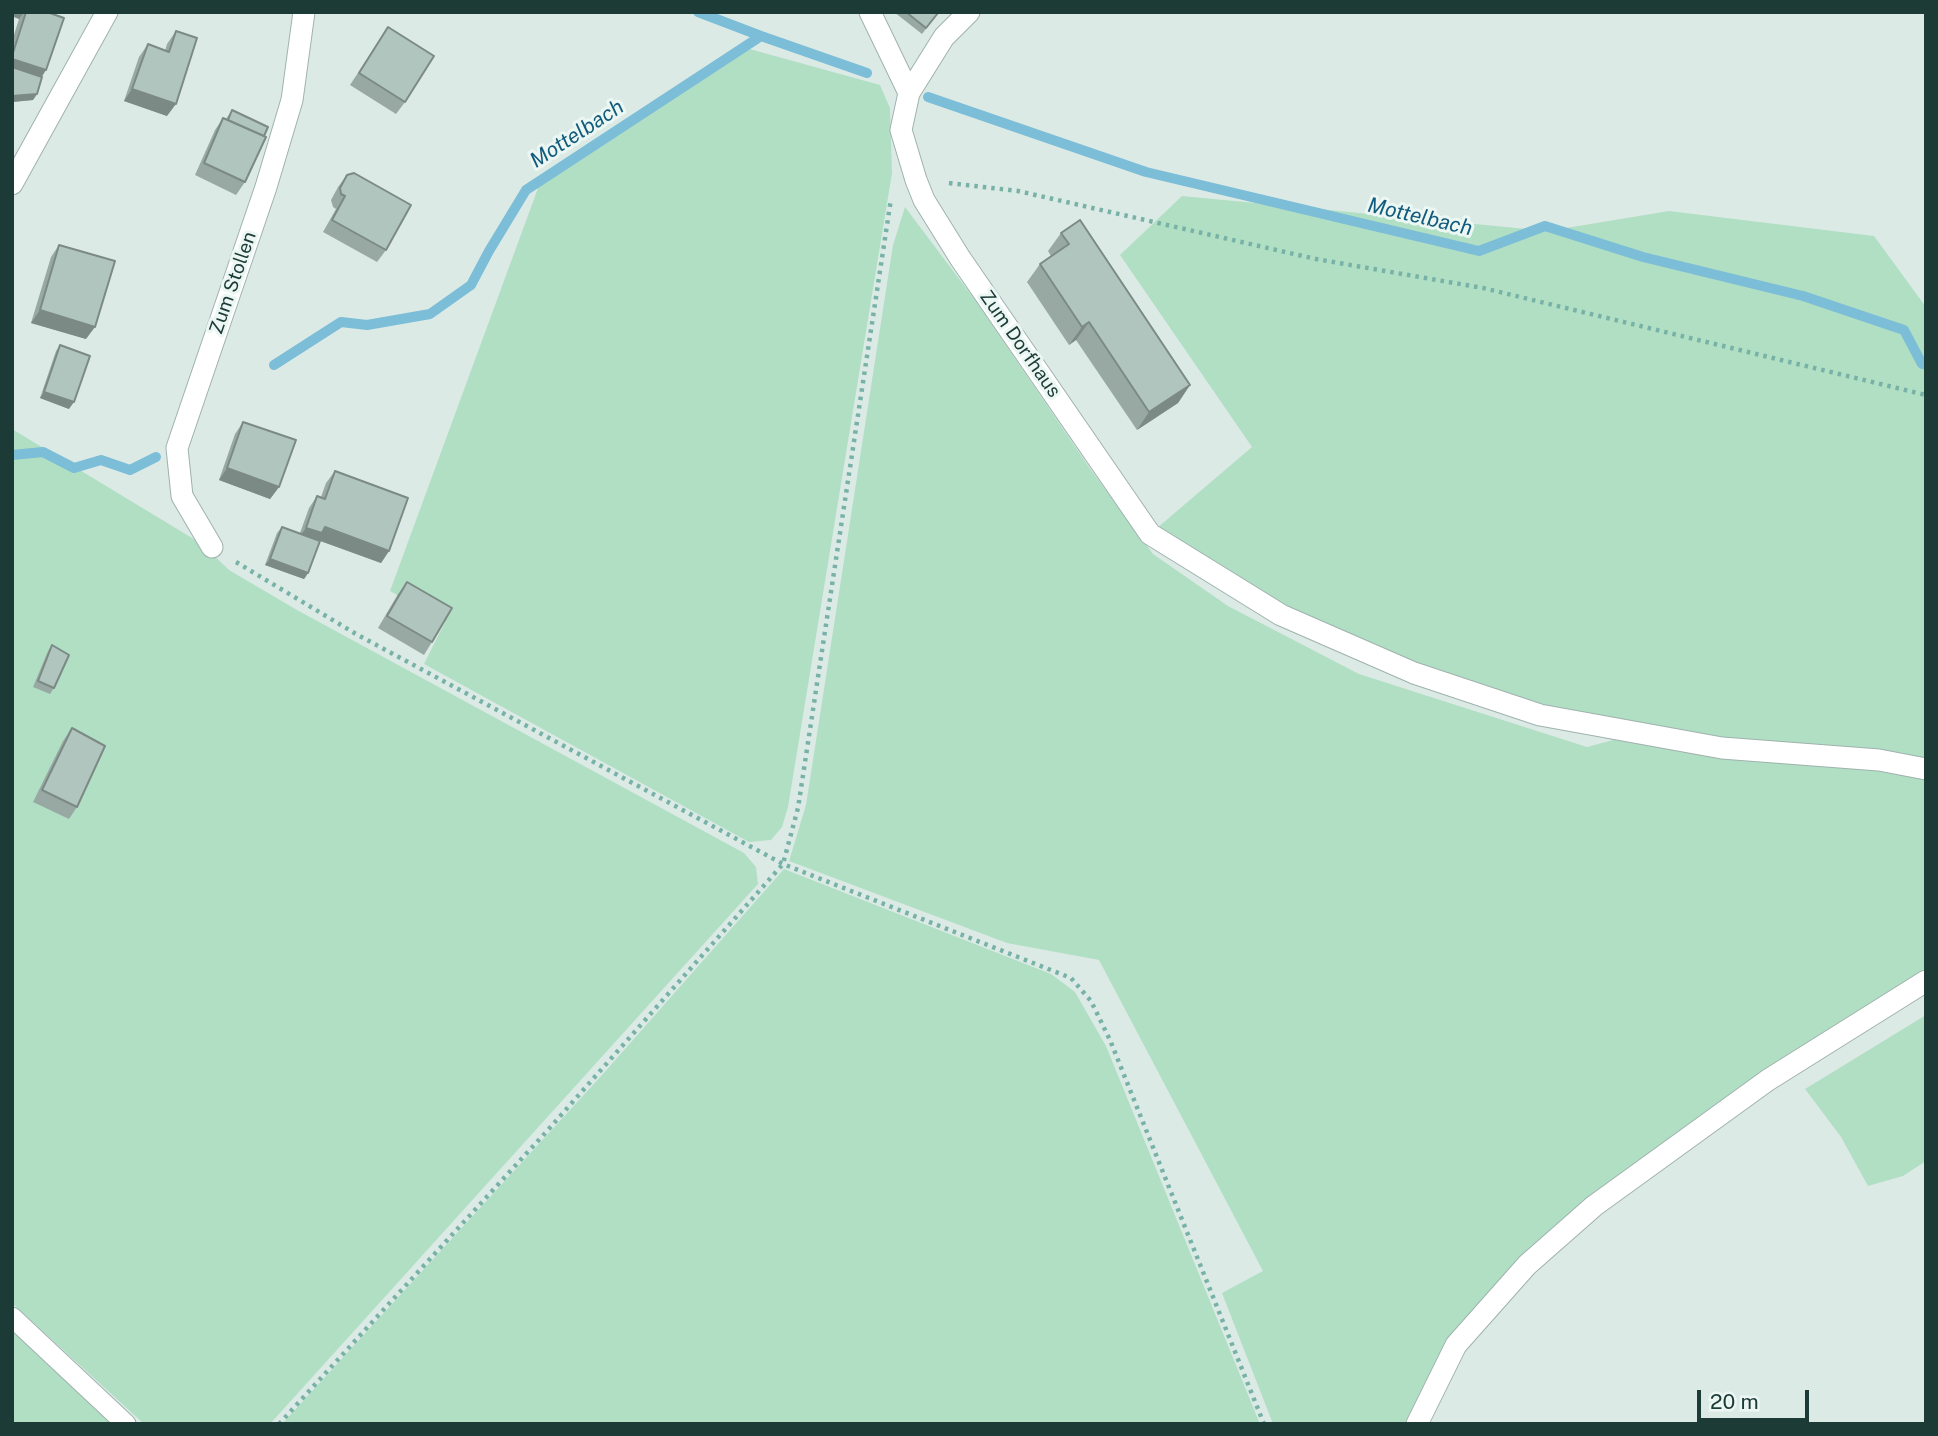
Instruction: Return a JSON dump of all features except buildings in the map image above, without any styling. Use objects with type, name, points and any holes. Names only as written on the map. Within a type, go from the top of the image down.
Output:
[{"type":"street","points":[[12,184],[107,12]]},
{"type":"street","name":"Zum Stollen","points":[[212,547],[182,495],[177,448],[266,187],[292,100],[304,12]]},
{"type":"street","points":[[870,12],[909,93]]},
{"type":"street","name":"Zum Dorfhaus","points":[[969,12],[944,37],[909,93],[901,130],[916,180],[924,200],[960,258],[1150,534],[1281,615],[1414,673],[1540,715],[1722,748],[1879,760],[1926,769]]},
{"type":"street","points":[[1417,1424],[1456,1345],[1527,1265],[1594,1206],[1768,1080],[1926,981]]},
{"type":"lane","points":[[12,1317],[126,1424]]},
{"type":"path","points":[[279,1424],[547,1131],[783,864],[798,808],[893,188],[916,180],[1018,191],[1316,259],[1483,288],[1926,395]]},
{"type":"path","points":[[212,547],[356,634],[783,864],[1071,978],[1091,1001],[1110,1040],[1265,1424]]},
{"type":"green space","points":[[746,48],[880,85],[890,108],[892,173],[788,807],[782,827],[771,840],[749,842],[424,664],[445,622],[390,591],[541,180]]},
{"type":"green space","points":[[1182,196],[1548,231],[1669,211],[1874,236],[1926,307],[1926,769],[1540,715],[1281,615],[1150,534],[1252,447],[1120,255]]},
{"type":"green space","points":[[905,207],[978,304],[1091,470],[1153,554],[1228,606],[1359,674],[1587,747],[1628,736],[1882,765],[1926,777],[1926,968],[1721,1101],[1587,1199],[1465,1318],[1406,1424],[1273,1424],[1222,1293],[1263,1271],[1099,960],[1007,943],[789,861],[806,805],[893,245]]},
{"type":"green space","points":[[12,429],[202,544],[229,570],[297,610],[744,853],[756,867],[758,884],[270,1424],[144,1424],[12,1303]]},
{"type":"green space","points":[[784,869],[1051,974],[1075,992],[1106,1046],[1260,1424],[282,1424],[602,1075]]},
{"type":"green space","points":[[1926,1015],[1926,1161],[1903,1176],[1868,1186],[1841,1137],[1805,1089]]},
{"type":"green space","points":[[12,1323],[121,1424],[12,1424]]},
{"type":"waterway","points":[[698,12],[761,36]]},
{"type":"waterway","name":"Mottelbach","points":[[274,365],[341,322],[367,325],[430,314],[471,285],[526,190],[761,36],[867,73]]},
{"type":"waterway","name":"Mottelbach","points":[[928,97],[1146,172],[1479,251],[1545,226],[1643,257],[1803,296],[1904,330],[1922,364],[1926,364]]},
{"type":"waterway","points":[[12,455],[43,452],[74,468],[101,460],[130,470],[156,457]]}]
